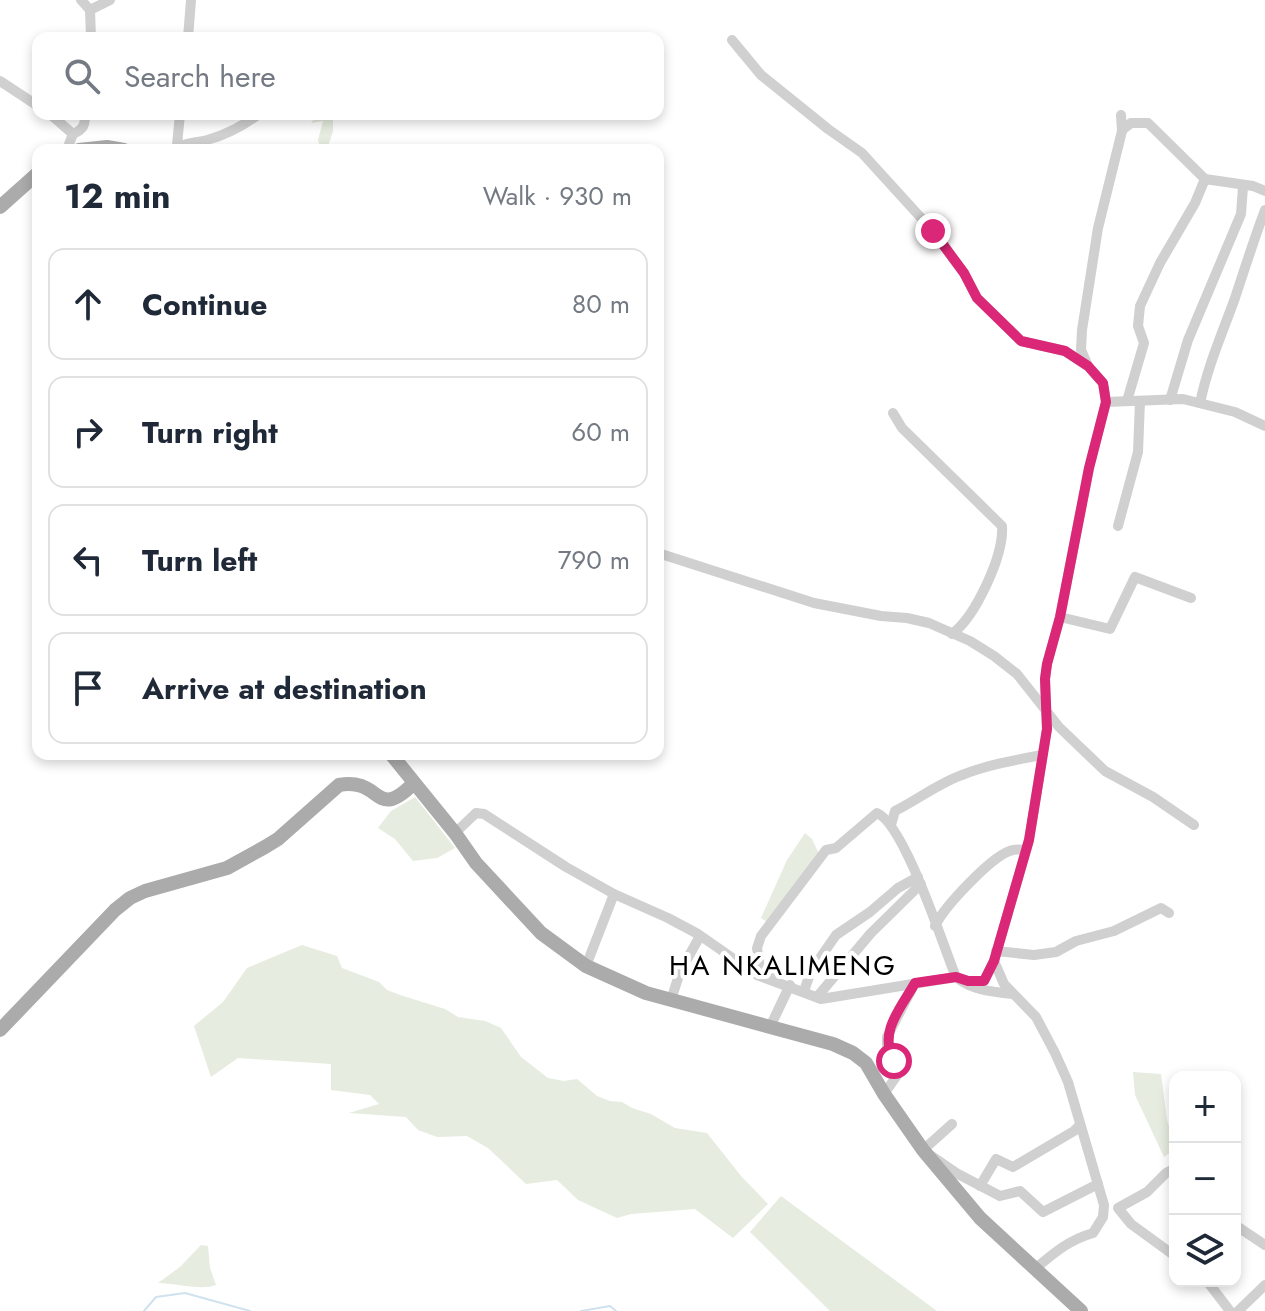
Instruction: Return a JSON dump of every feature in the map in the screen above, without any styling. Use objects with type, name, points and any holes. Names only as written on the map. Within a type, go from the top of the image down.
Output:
[{"type":"main road","points":[[0,207],[32,178]]},
{"type":"main road","points":[[396,760],[476,863],[541,933],[586,966],[621,984],[771,1025],[853,1053],[866,1063],[923,1150],[980,1218],[1081,1311]]},
{"type":"main road","points":[[0,1030],[130,898],[166,884],[227,868],[278,839],[339,785],[351,782],[363,785],[381,799],[388,800],[401,796],[414,783]]},
{"type":"street","points":[[81,0],[90,10],[91,32]]},
{"type":"street","points":[[90,10],[110,0]]},
{"type":"street","points":[[188,32],[191,0]]},
{"type":"street","points":[[455,833],[476,813],[484,814],[614,894],[700,936],[757,975],[817,997],[832,999],[956,977],[984,981],[995,956],[1026,850],[1048,713],[1045,679],[1089,468],[1106,402],[1103,383],[1088,366],[1065,351],[1021,341],[977,298],[964,273],[933,231],[862,153],[761,75],[732,40]]},
{"type":"street","points":[[0,81],[32,102]]},
{"type":"street","points":[[1088,366],[1081,350],[1082,330],[1098,228],[1122,131],[1121,115]]},
{"type":"street","points":[[57,120],[73,134]]},
{"type":"street","points":[[69,144],[73,134],[85,125],[85,120]]},
{"type":"street","points":[[175,144],[179,120]]},
{"type":"street","points":[[190,144],[232,131],[249,120]]},
{"type":"street","points":[[1122,131],[1131,123],[1148,123],[1205,179],[1243,187],[1253,186],[1265,191]]},
{"type":"street","points":[[1127,401],[1144,343],[1138,326],[1140,306],[1205,179]]},
{"type":"street","points":[[1170,400],[1188,340],[1241,214],[1243,187]]},
{"type":"street","points":[[1200,403],[1218,337],[1265,210]]},
{"type":"street","points":[[1106,402],[1170,400],[1200,403],[1235,412],[1265,426]]},
{"type":"street","points":[[1118,526],[1138,452],[1140,401]]},
{"type":"street","points":[[893,413],[902,428],[1002,526],[1003,542],[994,570],[964,625],[952,634]]},
{"type":"street","points":[[664,555],[814,603],[907,618],[952,634],[994,656],[1017,674],[1048,713],[1105,771],[1153,797],[1194,825]]},
{"type":"street","points":[[1060,617],[1110,629],[1135,577],[1191,598]]},
{"type":"street","points":[[891,825],[895,811],[959,776],[992,768],[1008,760],[1042,755]]},
{"type":"street","points":[[788,985],[760,968],[757,948],[761,936],[826,850],[836,848],[877,813],[891,825],[920,881],[956,977],[983,990],[1012,994]]},
{"type":"street","points":[[935,926],[984,869],[1011,850],[1026,850]]},
{"type":"street","points":[[804,991],[811,971],[836,935],[898,888],[920,881]]},
{"type":"street","points":[[817,997],[920,881]]},
{"type":"street","points":[[586,966],[614,894]]},
{"type":"street","points":[[995,956],[1047,954],[1114,931],[1161,908],[1169,913]]},
{"type":"street","points":[[671,1000],[680,972],[700,936]]},
{"type":"street","points":[[995,956],[999,976],[1012,994],[1036,1017],[1068,1082],[1104,1205],[1103,1217],[1093,1233],[1062,1245],[1036,1268]]},
{"type":"street","points":[[884,1094],[898,1074],[887,1048],[887,1037],[915,983]]},
{"type":"street","points":[[771,1025],[788,985]]},
{"type":"street","points":[[952,1124],[923,1150],[1000,1196],[1020,1191],[1043,1212],[1098,1184]]},
{"type":"street","points":[[980,1186],[996,1159],[1013,1167],[1080,1125]]},
{"type":"street","points":[[1169,1171],[1147,1192],[1118,1208],[1131,1224],[1169,1252]]},
{"type":"street","points":[[1241,1230],[1265,1245]]},
{"type":"street","points":[[1238,1311],[1265,1285]]},
{"type":"street","points":[[1212,1287],[1230,1311]]},
{"type":"shaded area","points":[[313,120],[333,120],[329,144],[319,144],[318,140],[323,121],[311,123]]},
{"type":"shaded area","points":[[415,797],[455,848],[437,858],[413,861],[395,839],[378,828],[391,811]]},
{"type":"shaded area","points":[[805,833],[812,839],[819,854],[769,923],[761,918],[787,860]]},
{"type":"shaded area","points":[[302,945],[337,956],[342,968],[379,982],[387,990],[445,1009],[458,1017],[485,1021],[501,1028],[521,1057],[548,1078],[564,1081],[577,1079],[597,1096],[622,1102],[675,1128],[707,1133],[768,1204],[733,1238],[695,1209],[617,1218],[578,1200],[557,1180],[526,1184],[488,1148],[467,1136],[437,1137],[418,1130],[406,1117],[349,1113],[379,1104],[370,1095],[331,1090],[331,1064],[238,1058],[211,1077],[194,1026],[223,1002],[247,968]]},
{"type":"shaded area","points":[[1133,1072],[1161,1074],[1169,1126],[1169,1153],[1164,1157],[1135,1095]]},
{"type":"shaded area","points":[[781,1196],[937,1311],[830,1311],[750,1232]]},
{"type":"shaded area","points":[[201,1245],[208,1246],[210,1268],[216,1285],[196,1287],[158,1283],[180,1267]]},
{"type":"waterway","points":[[144,1311],[156,1297],[185,1293],[250,1311]]},
{"type":"waterway","points":[[581,1311],[610,1306],[616,1311]]},
{"type":"district","name":"HA NKALIMENG","points":[[783,965]]},
{"type":"route","points":[[894,1061],[887,1048],[887,1037],[915,983],[956,977],[984,981],[994,961],[1029,840],[1047,729],[1047,664],[1106,402],[1103,383],[1088,366],[1065,351],[1021,341],[977,298],[964,273],[933,231]]}]
